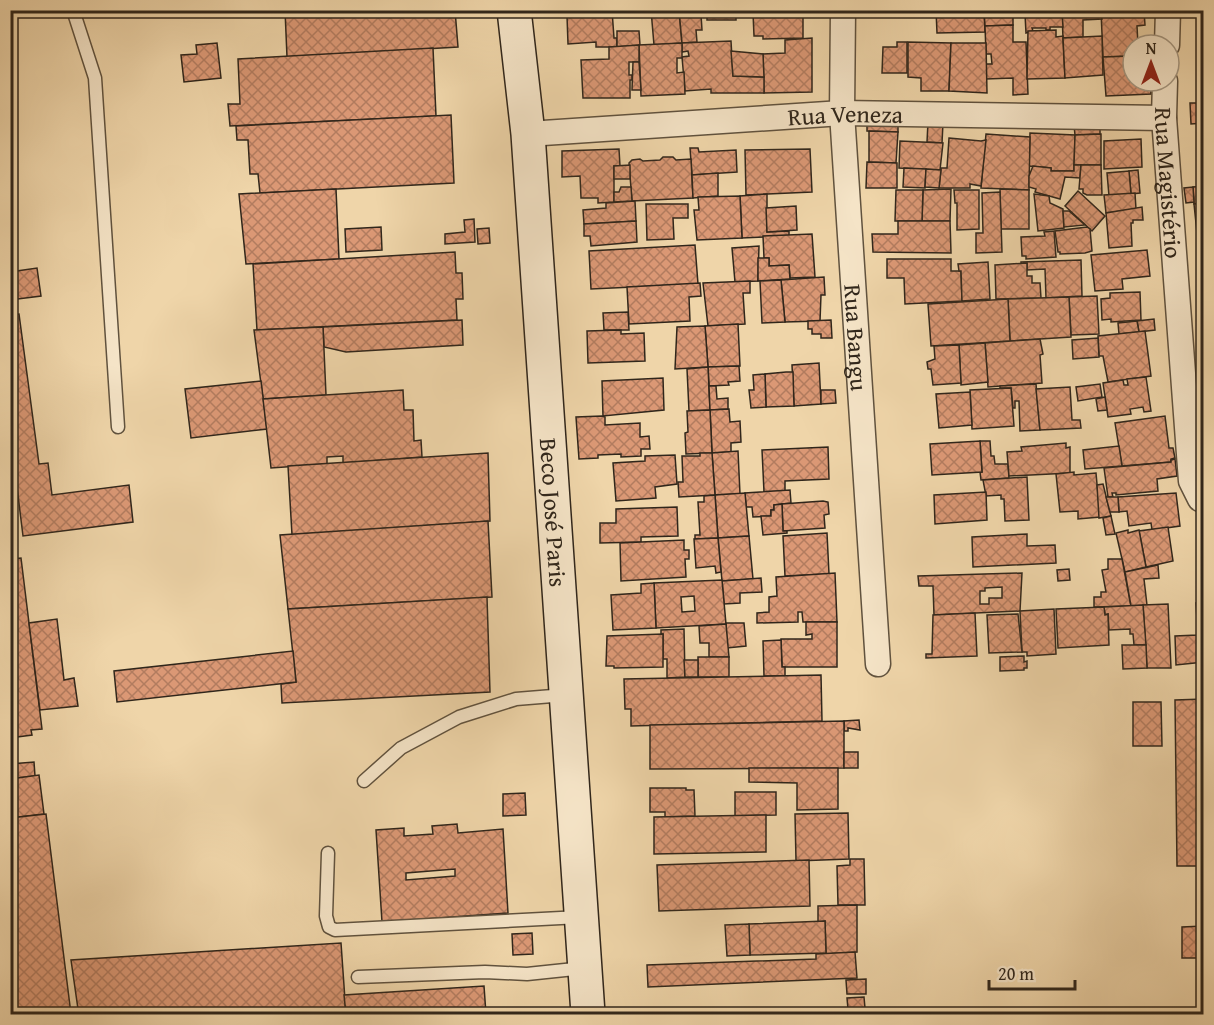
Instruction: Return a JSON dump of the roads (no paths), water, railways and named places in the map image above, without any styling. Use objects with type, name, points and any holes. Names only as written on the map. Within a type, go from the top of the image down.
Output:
[{"type":"street","name":"Beco José Paris","points":[[514,10],[528,134],[588,1014]]},
{"type":"street","name":"Rua Bangu","points":[[843,10],[842,113],[878,664]]},
{"type":"street","points":[[1167,33],[1168,10]]},
{"type":"street","name":"Rua Magistério","points":[[1165,93],[1164,118],[1191,481],[1202,500]]},
{"type":"street","name":"Rua Veneza","points":[[528,134],[842,113],[1164,118]]},
{"type":"lane","points":[[73,10],[95,78],[118,427]]},
{"type":"lane","points":[[363,781],[401,747],[459,717],[516,699],[566,695]]},
{"type":"lane","points":[[328,853],[326,916],[329,927],[335,930],[581,917]]},
{"type":"lane","points":[[358,977],[485,972],[527,974],[585,968]]}]
